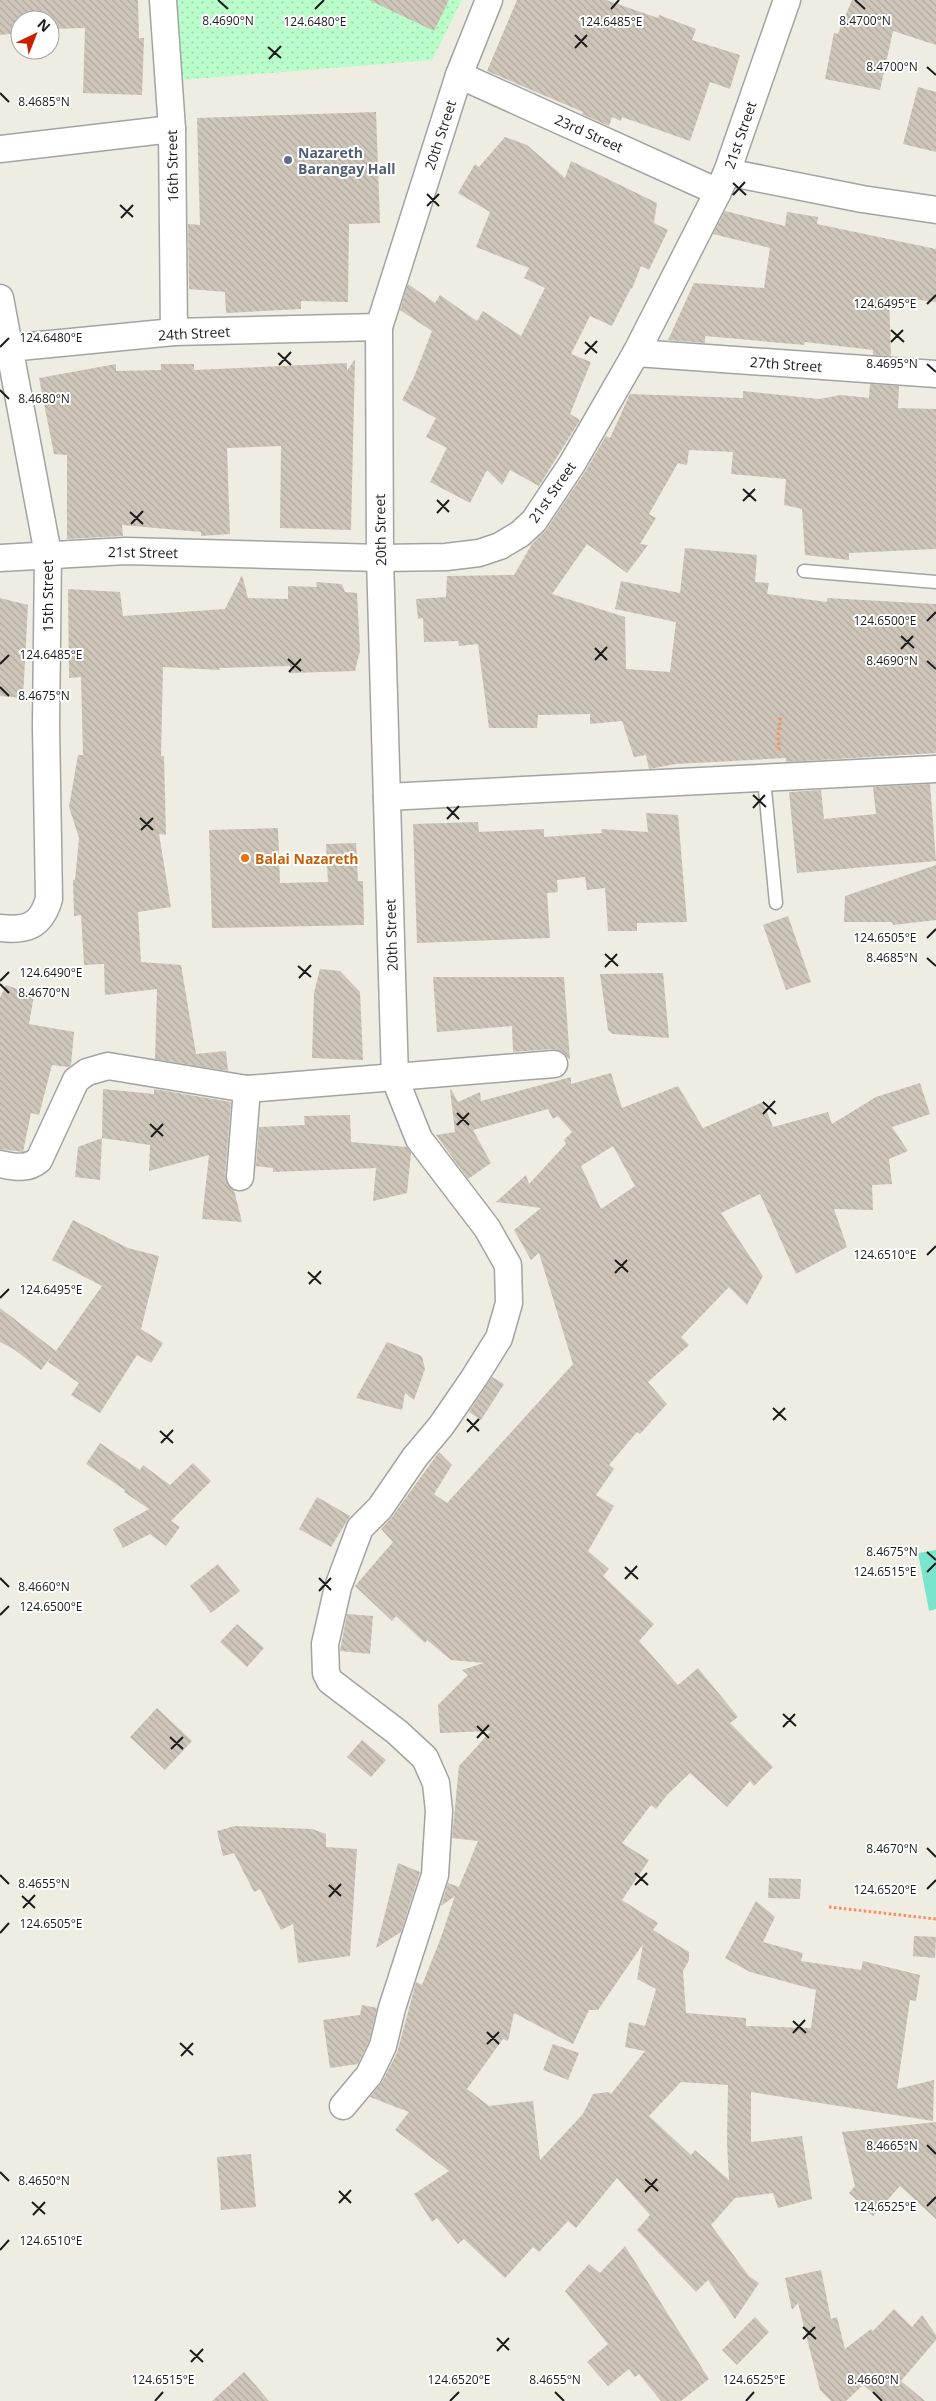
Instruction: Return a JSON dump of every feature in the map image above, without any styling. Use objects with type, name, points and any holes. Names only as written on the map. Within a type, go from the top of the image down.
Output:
[{"type":"street","name":"16th Street","points":[[163,0],[172,129],[174,332]]},
{"type":"street","name":"20th Street","points":[[343,2106],[368,2075],[383,2046],[392,2008],[435,1875],[439,1810],[436,1783],[425,1758],[397,1732],[330,1681],[326,1673],[325,1644],[338,1587],[360,1528],[380,1508],[474,1378],[499,1338],[509,1303],[508,1265],[487,1228],[419,1139],[395,1078],[380,558],[379,327],[459,75],[489,0]]},
{"type":"street","name":"21st Street","points":[[0,558],[126,551],[380,558],[446,557],[479,553],[500,546],[520,534],[534,521],[572,464],[636,354],[723,182],[787,0]]},
{"type":"street","name":"23rd Street","points":[[459,75],[723,182],[936,210]]},
{"type":"street","points":[[0,149],[172,129]]},
{"type":"street","name":"15th Street","points":[[0,298],[48,554],[46,726],[49,899],[46,909],[35,924],[17,930],[0,928]]},
{"type":"street","name":"24th Street","points":[[9,348],[174,332],[379,327]]},
{"type":"street","name":"27th Street","points":[[636,354],[936,374]]},
{"type":"street","points":[[387,797],[772,779],[936,769]]},
{"type":"street","points":[[0,1164],[20,1168],[32,1165],[39,1160],[76,1080],[96,1068],[108,1066],[247,1089],[554,1064]]},
{"type":"street","points":[[240,1177],[247,1089]]},
{"type":"lane","points":[[804,570],[936,582]]},
{"type":"lane","points":[[772,779],[776,903]]},
{"type":"path","points":[[772,779],[781,715]]},
{"type":"path","points":[[828,1907],[936,1919]]},
{"type":"green space","points":[[177,0],[462,0],[432,60],[182,80]]},
{"type":"green space","points":[[936,1550],[936,1609],[929,1611],[918,1553]]},
{"type":"building","points":[[0,0],[138,0],[139,38],[144,38],[142,95],[83,93],[85,28],[60,29],[60,10],[10,10],[10,34],[0,35]]},
{"type":"building","points":[[369,0],[449,0],[434,31]]},
{"type":"building","points":[[517,0],[606,0],[658,18],[659,15],[696,29],[692,40],[740,55],[730,89],[710,82],[690,141],[622,117],[621,121],[612,117],[609,126],[582,114],[583,112],[487,71]]},
{"type":"building","points":[[852,0],[936,0],[936,45],[893,31],[880,90],[825,79],[834,33],[838,34]]},
{"type":"building","points":[[918,87],[936,92],[936,152],[903,144]]},
{"type":"building","name":"Nazareth Barangay Hall","points":[[376,112],[380,223],[349,224],[348,302],[301,301],[301,309],[226,313],[225,292],[189,289],[188,224],[200,225],[197,118]]},
{"type":"building","points":[[505,137],[527,145],[565,178],[571,161],[657,203],[654,223],[668,230],[649,270],[641,266],[632,289],[612,326],[590,316],[571,354],[591,362],[570,414],[580,420],[539,486],[510,470],[502,485],[487,470],[470,503],[430,482],[447,448],[426,437],[436,418],[402,400],[414,377],[432,331],[400,310],[408,284],[435,303],[440,295],[477,321],[483,311],[521,336],[545,288],[524,278],[529,268],[476,247],[490,212],[458,193],[475,164],[479,167]]},
{"type":"building","points":[[725,211],[785,226],[787,212],[818,217],[817,224],[936,249],[936,302],[889,296],[891,356],[873,355],[873,350],[805,342],[804,345],[705,336],[705,343],[668,340],[694,283],[764,288],[770,248],[713,234]]},
{"type":"building","points":[[355,359],[351,530],[280,528],[281,446],[227,448],[230,534],[201,536],[201,532],[122,525],[123,536],[67,539],[67,455],[54,454],[39,378],[116,364],[116,371],[161,370],[161,364],[194,364],[194,370],[347,363],[347,371]]},
{"type":"building","points":[[870,384],[899,386],[898,408],[936,409],[936,549],[849,553],[849,560],[805,555],[802,509],[784,505],[786,479],[731,474],[733,452],[689,450],[687,465],[678,463],[649,514],[656,518],[640,544],[648,545],[627,573],[587,544],[552,594],[625,617],[626,669],[670,672],[676,622],[615,609],[621,581],[680,593],[685,548],[757,555],[755,582],[769,583],[767,594],[827,602],[827,598],[936,604],[936,753],[786,762],[786,758],[676,764],[649,769],[646,755],[634,757],[622,721],[590,724],[590,714],[538,715],[537,728],[489,728],[478,644],[459,646],[458,641],[424,642],[423,618],[418,619],[416,599],[446,597],[447,576],[514,575],[532,544],[546,530],[585,472],[606,436],[610,438],[630,394],[743,398],[743,391],[819,399],[841,395],[869,398]]},
{"type":"building","points":[[242,575],[248,598],[288,599],[288,586],[317,587],[316,582],[342,584],[345,592],[357,593],[360,651],[355,671],[290,673],[290,666],[219,668],[220,670],[163,667],[161,756],[164,756],[166,835],[159,834],[171,907],[138,912],[141,962],[181,965],[196,1054],[226,1051],[228,1071],[155,1059],[157,989],[105,995],[104,964],[84,965],[81,915],[74,916],[73,880],[75,880],[79,838],[69,807],[78,755],[83,755],[81,677],[69,678],[68,589],[120,592],[123,616],[225,609]]},
{"type":"building","points":[[0,598],[28,605],[23,698],[0,696]]},
{"type":"building","points":[[930,784],[936,861],[797,873],[789,792],[821,790],[824,819],[876,814],[873,787]]},
{"type":"building","points":[[646,813],[678,815],[687,922],[637,923],[637,931],[608,931],[605,888],[587,890],[585,877],[557,880],[558,892],[547,893],[550,938],[417,943],[413,824],[478,822],[479,832],[544,829],[544,837],[602,833],[601,829],[648,832]]},
{"type":"building","points":[[278,828],[280,883],[328,882],[326,844],[356,843],[358,881],[363,881],[364,925],[212,928],[209,830]]},
{"type":"building","points":[[936,865],[936,920],[893,925],[892,922],[844,922],[845,896]]},
{"type":"building","points":[[788,916],[811,982],[786,990],[763,925]]},
{"type":"building","points":[[320,969],[340,971],[360,992],[363,1060],[312,1058],[314,993]]},
{"type":"building","points":[[663,973],[669,1038],[613,1034],[608,1030],[600,974]]},
{"type":"building","points":[[433,977],[564,977],[570,1060],[561,1051],[553,1049],[513,1052],[512,1026],[437,1032]]},
{"type":"building","points":[[6,985],[34,995],[29,1024],[74,1032],[71,1065],[68,1067],[52,1065],[39,1115],[31,1113],[23,1152],[0,1149],[0,998]]},
{"type":"building","points":[[611,1073],[622,1108],[678,1086],[703,1128],[763,1102],[773,1127],[828,1112],[832,1124],[876,1097],[920,1083],[930,1114],[892,1127],[908,1151],[889,1159],[892,1184],[872,1185],[873,1210],[834,1209],[847,1247],[796,1274],[760,1194],[721,1213],[763,1276],[747,1305],[729,1287],[681,1337],[689,1345],[648,1382],[667,1404],[640,1434],[637,1432],[609,1465],[614,1469],[596,1495],[614,1506],[588,1551],[609,1569],[603,1576],[654,1624],[639,1641],[678,1685],[698,1668],[738,1717],[730,1723],[773,1767],[754,1786],[750,1781],[727,1807],[690,1773],[668,1794],[656,1809],[651,1805],[622,1843],[649,1860],[622,1900],[658,1923],[653,1930],[689,1952],[689,1960],[683,1971],[686,2013],[746,2018],[746,2026],[811,2028],[816,1990],[750,1972],[725,1958],[756,1901],[775,1917],[763,1942],[803,1953],[801,1961],[861,1970],[863,1961],[920,1975],[916,2001],[910,2000],[897,2089],[934,2080],[933,2121],[751,2092],[751,2142],[802,2136],[812,2199],[778,2208],[773,2193],[735,2198],[711,2225],[749,2276],[759,2283],[735,2319],[708,2280],[696,2292],[637,2230],[650,2215],[617,2178],[576,2228],[568,2221],[539,2252],[533,2247],[505,2278],[464,2239],[458,2244],[437,2218],[432,2222],[414,2194],[449,2171],[395,2130],[409,2112],[370,2097],[382,2082],[397,2053],[416,1982],[422,1985],[440,1940],[455,1896],[441,1906],[448,1883],[459,1887],[478,1841],[452,1838],[459,1766],[491,1731],[440,1733],[438,1705],[468,1675],[462,1670],[484,1663],[451,1660],[427,1640],[425,1643],[396,1616],[392,1621],[355,1586],[393,1542],[381,1529],[392,1517],[439,1452],[452,1465],[434,1494],[447,1503],[573,1364],[539,1253],[531,1260],[514,1230],[541,1208],[496,1202],[526,1175],[529,1184],[566,1144],[564,1140],[572,1132],[558,1116],[553,1119],[548,1109],[473,1130],[491,1163],[468,1179],[436,1135],[455,1132],[451,1089],[458,1102],[480,1092],[481,1101],[571,1077],[571,1084]],"holes":[[[613,1146],[635,1186],[601,1209],[581,1166]],[[643,1944],[637,1979],[656,1989],[645,2026],[629,2022],[625,2047],[645,2051],[611,2094],[608,2092],[593,2094],[583,2114],[540,2160],[533,2101],[489,2106],[467,2089],[503,2039],[508,2041],[514,2013],[573,2044],[589,2010],[598,2010]],[[681,2082],[728,2085],[727,2143],[729,2180],[695,2150],[691,2155],[649,2116]]]},
{"type":"building","points":[[103,1089],[154,1094],[154,1089],[231,1102],[225,1176],[227,1184],[234,1190],[242,1222],[202,1219],[209,1155],[149,1171],[150,1145],[102,1138]]},
{"type":"building","points":[[350,1115],[351,1142],[407,1147],[411,1153],[407,1193],[373,1201],[376,1168],[273,1172],[273,1168],[256,1166],[259,1127],[305,1125],[304,1116]]},
{"type":"building","points":[[102,1138],[100,1180],[75,1177],[78,1147]]},
{"type":"building","points":[[73,1220],[128,1248],[159,1256],[141,1329],[163,1343],[151,1363],[137,1355],[100,1413],[71,1395],[79,1383],[48,1362],[54,1353],[41,1370],[15,1350],[0,1342],[0,1308],[56,1351],[102,1286],[52,1260]]},
{"type":"building","points":[[387,1342],[422,1356],[425,1369],[414,1400],[405,1393],[402,1410],[356,1398]]},
{"type":"building","points":[[492,1377],[504,1384],[481,1420],[469,1412]]},
{"type":"building","points":[[100,1443],[140,1470],[143,1465],[170,1485],[193,1463],[211,1481],[171,1521],[180,1527],[166,1546],[150,1534],[123,1548],[113,1529],[149,1509],[124,1492],[125,1490],[86,1464]]},
{"type":"building","points":[[317,1497],[350,1516],[331,1547],[299,1529]]},
{"type":"building","points":[[218,1564],[240,1591],[211,1613],[190,1586]]},
{"type":"building","points":[[347,1614],[373,1616],[370,1654],[340,1651]]},
{"type":"building","points":[[237,1624],[264,1648],[247,1667],[220,1642]]},
{"type":"building","points":[[157,1708],[192,1741],[165,1770],[130,1737]]},
{"type":"building","points":[[362,1740],[386,1760],[371,1777],[347,1757]]},
{"type":"building","points":[[235,1826],[312,1829],[326,1834],[326,1847],[357,1849],[350,1956],[298,1963],[293,1924],[281,1930],[260,1889],[254,1892],[234,1853],[223,1856],[217,1831]]},
{"type":"building","points":[[398,1863],[420,1872],[401,1932],[376,1948]]},
{"type":"building","points":[[769,1878],[801,1879],[800,1899],[768,1898]]},
{"type":"building","points":[[914,1936],[936,1937],[935,1958],[913,1956]]},
{"type":"building","points":[[362,2005],[377,2008],[369,2041],[358,2064],[330,2068],[323,2020],[360,2015]]},
{"type":"building","points":[[553,2044],[579,2053],[568,2080],[543,2070]]},
{"type":"building","points":[[936,2122],[936,2219],[900,2186],[873,2216],[849,2193],[855,2186],[842,2132]]},
{"type":"building","points":[[251,2154],[256,2207],[221,2210],[217,2157]]},
{"type":"building","points":[[625,2246],[709,2379],[681,2401],[661,2401],[639,2374],[635,2377],[629,2369],[608,2386],[587,2362],[608,2344],[565,2291],[589,2264],[600,2273]]},
{"type":"building","points":[[821,2270],[831,2319],[837,2317],[845,2349],[871,2329],[873,2331],[894,2309],[912,2327],[922,2315],[936,2335],[936,2340],[901,2381],[925,2401],[883,2401],[863,2385],[846,2401],[831,2401],[820,2390],[798,2303],[792,2310],[785,2278]]},
{"type":"building","points":[[755,2317],[769,2332],[737,2365],[722,2350]]},
{"type":"building","points":[[244,2372],[269,2401],[212,2401]]},
{"type":"place","name":"Nazareth Barangay Hall","points":[[288,160]]},
{"type":"place","name":"Balai Nazareth","points":[[245,858]]}]
